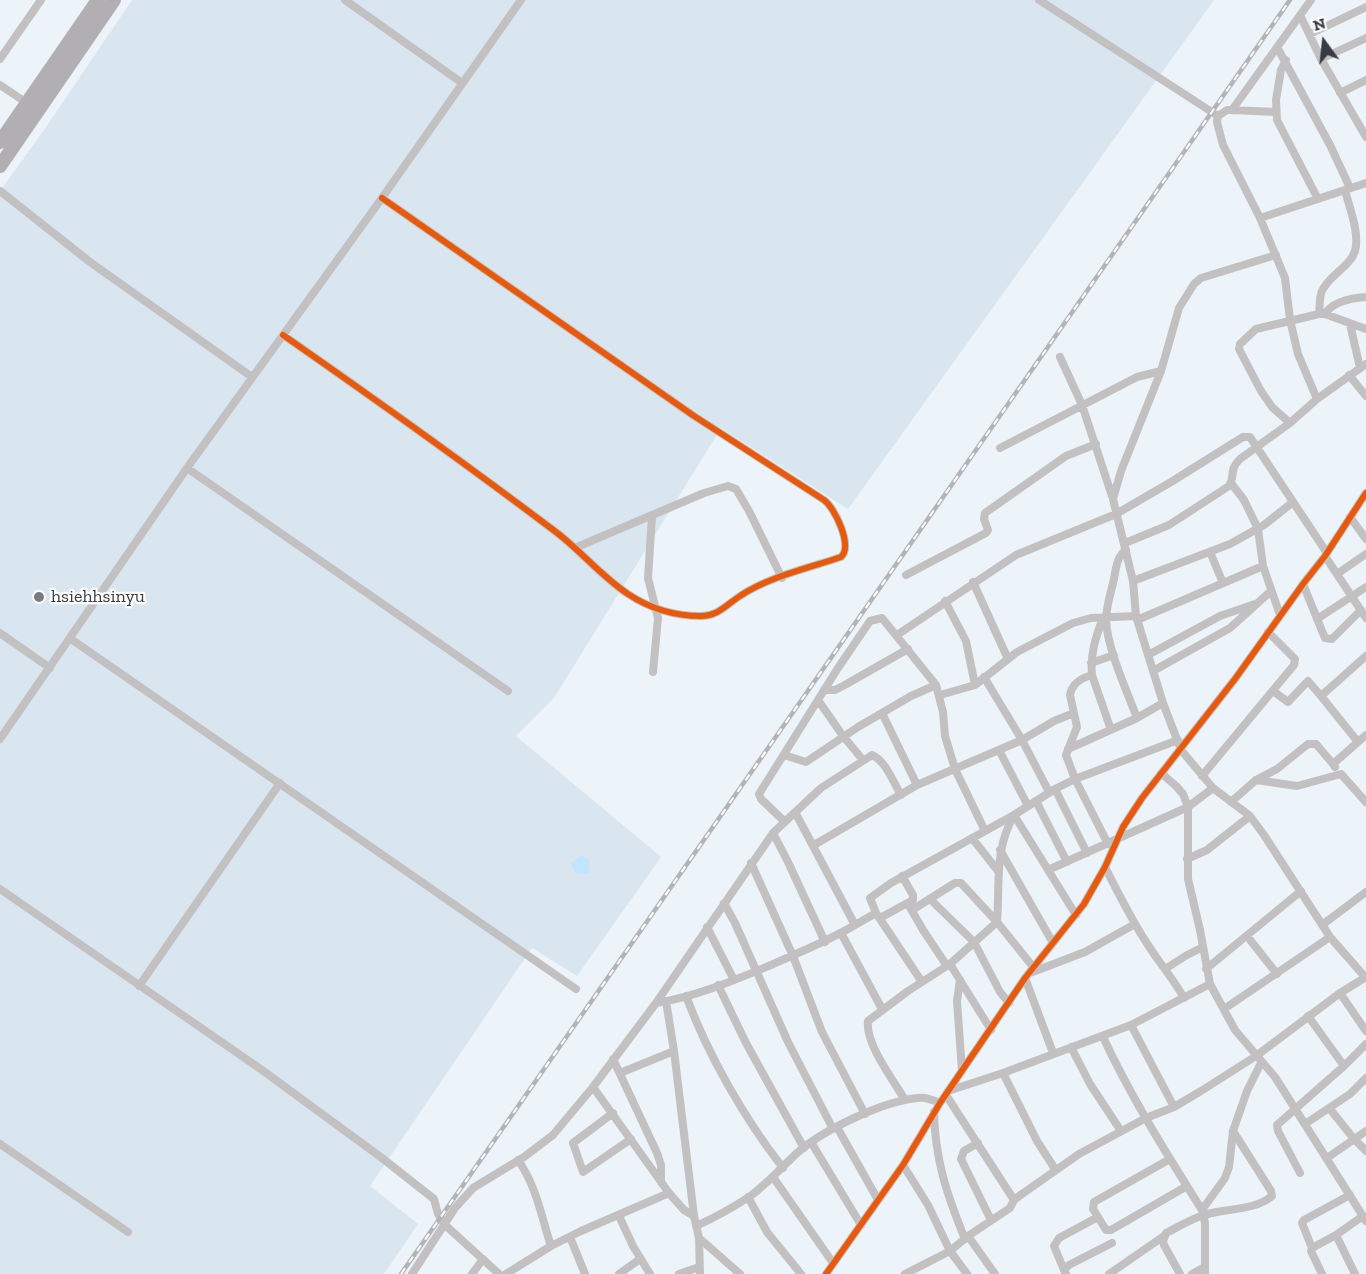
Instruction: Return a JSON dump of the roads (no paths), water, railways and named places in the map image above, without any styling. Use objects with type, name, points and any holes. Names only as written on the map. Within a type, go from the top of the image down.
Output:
[{"type":"main road","points":[[0,142],[98,0]]},
{"type":"main road","points":[[0,166],[114,0]]},
{"type":"street","points":[[0,59],[41,0]]},
{"type":"street","points":[[345,0],[462,83]]},
{"type":"street","points":[[0,739],[187,468],[382,198],[521,0]]},
{"type":"street","points":[[1038,0],[1218,116]]},
{"type":"street","points":[[1232,110],[1311,0]]},
{"type":"street","points":[[1310,34],[1366,7]]},
{"type":"street","points":[[1300,15],[1321,59],[1366,137]]},
{"type":"street","points":[[1321,59],[1366,38]]},
{"type":"street","points":[[1277,47],[1286,60],[1348,189],[1356,235],[1354,253],[1321,292],[1322,314]]},
{"type":"street","points":[[1286,60],[1278,83],[1276,112],[1283,135],[1296,155],[1318,199]]},
{"type":"street","points":[[1340,93],[1366,80]]},
{"type":"street","points":[[0,85],[27,103]]},
{"type":"street","points":[[1276,112],[1227,110],[1218,116],[1217,122],[1223,145],[1260,218],[1285,278],[1290,320],[1298,354],[1317,399]]},
{"type":"street","points":[[1260,218],[1366,183]]},
{"type":"street","points":[[0,191],[90,262],[252,377]]},
{"type":"street","points":[[283,335],[428,436],[577,547],[600,572],[628,594],[655,608],[681,615],[702,616],[720,612],[752,588],[845,554],[843,537],[831,505],[694,416],[382,198]]},
{"type":"street","points":[[1354,253],[1366,250]]},
{"type":"street","points":[[1113,499],[1121,471],[1161,371],[1179,308],[1196,281],[1276,255]]},
{"type":"street","points":[[1290,423],[1272,407],[1261,392],[1239,349],[1240,344],[1256,329],[1322,314],[1332,306],[1344,301],[1366,297]]},
{"type":"street","points":[[1322,314],[1366,329]]},
{"type":"street","points":[[1111,730],[1092,675],[1091,663],[1095,637],[1104,617],[1117,563],[1125,546],[1169,525],[1231,483],[1234,465],[1256,446],[1290,423],[1317,399],[1363,366],[1350,324]]},
{"type":"street","points":[[905,1274],[951,1251],[1010,1208],[1014,1200],[1055,1169],[1121,1131],[1174,1107],[1259,1059],[1308,1016],[1366,977],[1330,937],[1250,816],[1213,788],[1181,750],[1163,703],[1137,618],[1133,582],[1113,499],[1082,405],[1060,357]]},
{"type":"street","points":[[1000,448],[1137,377],[1161,371]]},
{"type":"street","points":[[1349,375],[1366,396]]},
{"type":"street","points":[[897,635],[1016,555],[1116,514],[1243,437],[1250,437],[1365,615],[1332,639],[1325,638],[1303,584]]},
{"type":"street","points":[[906,575],[986,533],[988,530],[984,519],[985,513],[1066,456],[1096,444]]},
{"type":"street","points":[[187,468],[508,690]]},
{"type":"street","points":[[1231,483],[1244,500],[1258,529],[1263,566],[1280,615]]},
{"type":"street","points":[[577,547],[721,486],[728,486],[736,489],[749,511],[782,578]]},
{"type":"street","points":[[826,1274],[903,1165],[934,1112],[1029,973],[1076,915],[1105,867],[1124,827],[1161,773],[1181,750],[1326,555],[1366,493]]},
{"type":"street","points":[[1133,582],[1210,552],[1258,529],[1293,502]]},
{"type":"street","points":[[652,516],[648,578],[658,618],[653,672]]},
{"type":"street","points":[[1350,517],[1366,539]]},
{"type":"street","points":[[1210,552],[1223,583]]},
{"type":"street","points":[[1337,574],[1366,554]]},
{"type":"street","points":[[940,695],[975,685],[1008,658],[1045,636],[1073,623],[1104,617],[1137,618],[1176,605],[1263,566]]},
{"type":"street","points":[[973,582],[1008,658]]},
{"type":"street","points":[[1317,619],[1366,587]]},
{"type":"street","points":[[1153,671],[1230,628],[1271,591]]},
{"type":"street","points":[[945,602],[966,641],[975,685]]},
{"type":"street","points":[[1148,655],[1220,616],[1257,603]]},
{"type":"street","points":[[1104,617],[1114,655],[1137,718]]},
{"type":"street","points":[[783,821],[759,794],[870,621],[882,618],[936,685],[945,723],[945,736],[955,769],[985,831]]},
{"type":"street","points":[[1202,776],[1295,662],[1269,632]]},
{"type":"street","points":[[0,633],[50,668]]},
{"type":"street","points":[[70,639],[576,989]]},
{"type":"street","points":[[824,690],[835,690],[908,649]]},
{"type":"street","points":[[1091,663],[1114,655]]},
{"type":"street","points":[[1321,696],[1366,656]]},
{"type":"street","points":[[1092,675],[1076,682],[1071,690],[1070,695],[1077,726],[1066,755],[1075,779],[1108,844]]},
{"type":"street","points":[[984,677],[1087,853]]},
{"type":"street","points":[[1273,691],[1288,702],[1308,681],[1358,742]]},
{"type":"street","points":[[784,755],[806,762],[843,736],[936,685]]},
{"type":"street","points":[[818,700],[863,760]]},
{"type":"street","points":[[1068,748],[1137,718],[1163,703]]},
{"type":"street","points":[[882,713],[917,785]]},
{"type":"street","points":[[814,845],[917,785],[1022,740],[1054,721],[1074,713]]},
{"type":"street","points":[[1333,764],[1366,735]]},
{"type":"street","points":[[922,982],[878,916],[869,900],[871,896],[902,876],[1075,779],[1178,740]]},
{"type":"street","points":[[1231,802],[1256,780],[1277,769],[1308,744],[1313,743],[1366,802]]},
{"type":"street","points":[[999,750],[1067,862]]},
{"type":"street","points":[[412,1274],[455,1208],[473,1188],[553,1135],[593,1087],[656,1003],[751,863],[783,821],[821,788],[872,755],[876,756],[887,771],[901,795]]},
{"type":"street","points":[[1161,773],[1183,794],[1188,807],[1188,879],[1210,984],[1235,1030],[1275,1077],[1364,1218],[1312,1248]]},
{"type":"street","points":[[1256,780],[1297,786],[1341,774]]},
{"type":"street","points":[[139,986],[280,783]]},
{"type":"street","points":[[1048,870],[1188,807],[1213,788]]},
{"type":"street","points":[[795,812],[855,925]]},
{"type":"street","points":[[905,1100],[881,1060],[867,1028],[868,1021],[882,1009],[949,965],[997,922],[1000,850],[1014,815]]},
{"type":"street","points":[[1014,815],[1076,915]]},
{"type":"street","points":[[1187,859],[1207,850],[1250,816]]},
{"type":"street","points":[[772,833],[825,942]]},
{"type":"street","points":[[972,838],[998,871]]},
{"type":"street","points":[[1000,850],[1053,943]]},
{"type":"street","points":[[751,863],[793,956],[822,1032],[866,1114]]},
{"type":"street","points":[[1105,867],[1135,924],[1184,998]]},
{"type":"street","points":[[902,876],[914,898],[910,907]]},
{"type":"street","points":[[656,1003],[686,996],[757,971],[825,942],[855,925],[910,907],[930,899],[955,883],[961,883],[997,922],[1029,973],[1053,1053]]},
{"type":"street","points":[[0,889],[262,1070],[382,1158],[434,1199],[438,1214],[444,1224],[499,1274]]},
{"type":"street","points":[[1206,969],[1301,891]]},
{"type":"street","points":[[1322,925],[1366,892]]},
{"type":"street","points":[[930,899],[974,942],[996,984],[1009,1003]]},
{"type":"street","points":[[724,903],[788,1042],[878,1200]]},
{"type":"street","points":[[910,907],[991,1030]]},
{"type":"street","points":[[1029,973],[1092,949],[1135,924]]},
{"type":"street","points":[[707,927],[734,980]]},
{"type":"street","points":[[841,933],[882,1009]]},
{"type":"street","points":[[1247,936],[1277,974]]},
{"type":"street","points":[[1224,1009],[1330,937]]},
{"type":"street","points":[[1166,969],[1203,947]]},
{"type":"street","points":[[960,980],[957,1001],[962,1071]]},
{"type":"street","points":[[947,1093],[1131,1025],[1210,984]]},
{"type":"street","points":[[718,985],[746,1043],[804,1148]]},
{"type":"street","points":[[1340,993],[1366,1031]]},
{"type":"street","points":[[686,996],[702,1036],[742,1107],[783,1168]]},
{"type":"street","points":[[666,1001],[694,1216],[699,1238],[699,1270],[679,1274]]},
{"type":"street","points":[[1308,1016],[1344,1066]]},
{"type":"street","points":[[1131,1025],[1174,1107]]},
{"type":"street","points":[[1102,1036],[1116,1066],[1203,1212],[1204,1271],[1192,1274]]},
{"type":"street","points":[[1071,1047],[1090,1084],[1121,1131]]},
{"type":"street","points":[[1300,1173],[1276,1127],[1365,1048]]},
{"type":"street","points":[[620,1073],[674,1051]]},
{"type":"street","points":[[613,1059],[657,1153],[661,1165],[661,1182]]},
{"type":"street","points":[[1203,1212],[1225,1178],[1229,1167],[1233,1131],[1259,1059]]},
{"type":"street","points":[[1003,1073],[1037,1141],[1055,1169]]},
{"type":"street","points":[[1305,1124],[1350,1094],[1366,1078]]},
{"type":"street","points":[[593,1087],[669,1193],[684,1210],[694,1216]]},
{"type":"street","points":[[947,1093],[1014,1200]]},
{"type":"street","points":[[696,1227],[748,1197],[811,1142],[835,1128],[905,1100],[928,1098],[940,1103]]},
{"type":"street","points":[[1330,1109],[1366,1151]]},
{"type":"street","points":[[934,1112],[937,1154],[942,1179],[967,1238],[995,1274]]},
{"type":"street","points":[[613,1113],[573,1143],[583,1172],[631,1139]]},
{"type":"street","points":[[1108,1274],[1166,1233],[1203,1212],[1246,1207],[1272,1196],[1233,1131]]},
{"type":"street","points":[[1327,1158],[1366,1131]]},
{"type":"street","points":[[811,1142],[861,1225]]},
{"type":"street","points":[[978,1143],[964,1151],[961,1159],[991,1220]]},
{"type":"street","points":[[0,1144],[128,1232]]},
{"type":"street","points":[[1170,1159],[1094,1202],[1093,1209],[1106,1230],[1111,1230],[1187,1186]]},
{"type":"street","points":[[518,1160],[538,1197],[551,1246]]},
{"type":"street","points":[[903,1165],[928,1205],[951,1251],[967,1274]]},
{"type":"street","points":[[773,1177],[833,1263]]},
{"type":"street","points":[[506,1274],[551,1246],[669,1193]]},
{"type":"street","points":[[1322,1274],[1311,1251],[1312,1248],[1302,1223],[1350,1195]]},
{"type":"street","points":[[748,1197],[767,1232],[801,1274]]},
{"type":"street","points":[[619,1216],[650,1274]]},
{"type":"street","points":[[1065,1272],[1054,1246],[1059,1238],[1098,1217]]},
{"type":"street","points":[[1336,1235],[1355,1274]]},
{"type":"street","points":[[1164,1236],[1164,1245],[1180,1274]]},
{"type":"street","points":[[570,1237],[585,1274]]},
{"type":"street","points":[[699,1238],[740,1274]]},
{"type":"street","points":[[1065,1272],[1069,1265],[1112,1243]]},
{"type":"street","points":[[472,1274],[483,1259]]},
{"type":"street","points":[[619,1274],[640,1259]]},
{"type":"railway","points":[[401,1274],[1290,0]]},
{"type":"place","name":"hsiehhsinyu","points":[[39,597]]}]
